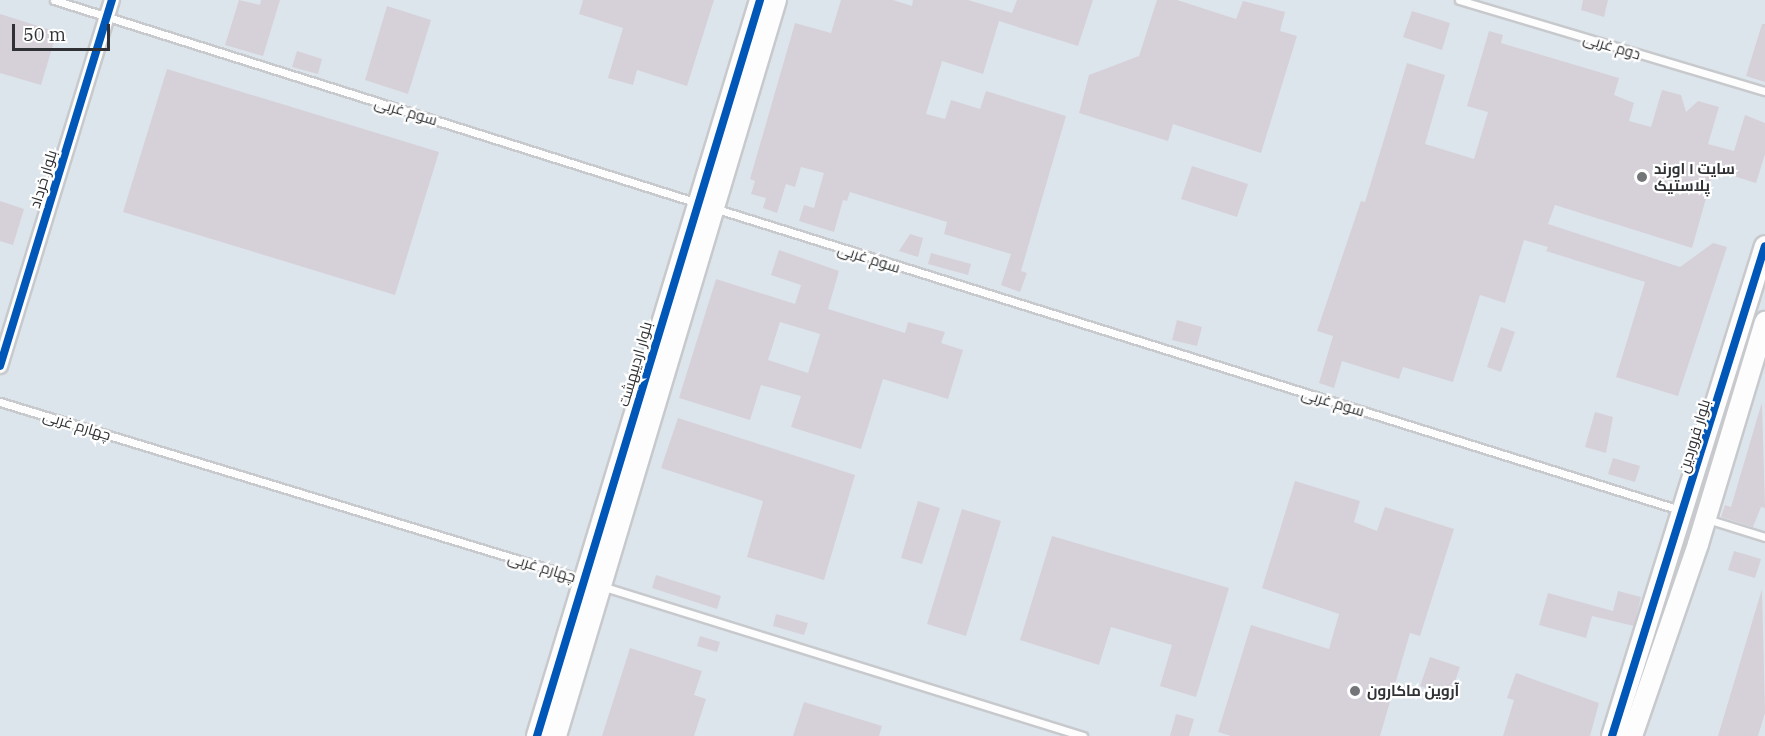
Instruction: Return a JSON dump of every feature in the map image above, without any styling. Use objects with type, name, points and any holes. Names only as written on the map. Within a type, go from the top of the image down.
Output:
[{"type":"street","name":"بلوار خرداد","points":[[0,366],[112,0]]},
{"type":"street","name":"بلوار اردیبهشت","points":[[708,206],[760,0]]},
{"type":"street","name":"بلوار اردیبهشت","points":[[537,736],[593,583],[708,206],[776,0]]},
{"type":"street","name":"بلوار فروردین","points":[[1612,736],[1678,537],[1765,246]]},
{"type":"street","points":[[1632,736],[1698,544],[1765,322]]},
{"type":"street","points":[[1694,481],[1694,494],[1699,501],[1716,487]]},
{"type":"street","points":[[1685,512],[1706,519]]},
{"type":"street","points":[[1678,537],[1686,525],[1692,525],[1698,544]]},
{"type":"street","name":"بلوار اردیبهشت","points":[[556,736],[593,583]]},
{"type":"lane","name":"سوم غربی","points":[[54,0],[1685,512]]},
{"type":"lane","name":"دوم غربی","points":[[1459,0],[1765,92]]},
{"type":"lane","name":"چهارم غربی","points":[[0,402],[1083,736]]},
{"type":"lane","points":[[1706,519],[1765,537]]},
{"type":"shaded area","points":[[0,0],[1765,0],[1765,736],[0,736]]},
{"type":"building","points":[[239,0],[260,5],[261,0],[280,0],[263,56],[225,45]]},
{"type":"building","points":[[583,0],[714,0],[687,86],[637,70],[633,85],[608,78],[623,28],[579,14]]},
{"type":"building","points":[[841,0],[893,0],[912,6],[913,0],[968,0],[1012,13],[1017,0],[1093,0],[1078,46],[999,21],[983,74],[942,61],[926,114],[945,119],[951,100],[980,109],[986,91],[1066,116],[1021,271],[1027,273],[1020,292],[1001,285],[1011,254],[944,234],[947,222],[850,192],[847,201],[843,200],[834,232],[799,221],[804,205],[814,208],[824,173],[801,167],[795,187],[786,184],[777,213],[763,208],[766,198],[751,194],[755,181],[750,179],[795,23],[831,33]]},
{"type":"building","points":[[1157,0],[1177,0],[1236,19],[1243,1],[1285,12],[1280,31],[1297,36],[1261,153],[1173,124],[1168,141],[1079,113],[1089,75],[1139,56]]},
{"type":"building","points":[[1583,0],[1608,0],[1604,17],[1581,10]]},
{"type":"building","points":[[387,6],[431,20],[408,94],[365,80]]},
{"type":"building","points":[[1412,11],[1450,23],[1442,50],[1403,37]]},
{"type":"building","points":[[0,14],[57,32],[41,85],[0,73]]},
{"type":"building","points":[[1762,24],[1765,24],[1765,82],[1746,76]]},
{"type":"building","points":[[1489,31],[1503,35],[1501,43],[1619,78],[1614,95],[1634,103],[1629,121],[1651,127],[1662,90],[1681,95],[1686,112],[1698,101],[1719,107],[1708,144],[1734,151],[1745,115],[1765,123],[1765,154],[1756,183],[1714,170],[1692,248],[1555,205],[1548,224],[1680,267],[1713,243],[1727,247],[1678,396],[1616,377],[1645,282],[1546,251],[1548,247],[1524,240],[1505,303],[1480,295],[1453,382],[1403,367],[1399,379],[1342,361],[1334,388],[1319,383],[1333,336],[1317,331],[1361,201],[1365,202],[1407,63],[1445,75],[1425,144],[1474,159],[1488,112],[1467,106]]},
{"type":"building","points":[[297,51],[322,59],[318,74],[292,67]]},
{"type":"building","points":[[167,69],[439,152],[395,295],[123,212]]},
{"type":"building","points":[[1192,166],[1248,184],[1237,217],[1181,199]]},
{"type":"building","points":[[0,201],[24,209],[13,245],[0,241]]},
{"type":"building","points":[[910,234],[923,238],[918,257],[899,251]]},
{"type":"building","points":[[779,250],[839,271],[828,309],[905,333],[908,322],[945,332],[941,343],[963,350],[948,399],[883,379],[861,449],[791,427],[801,396],[761,385],[750,420],[679,398],[716,279],[795,304],[801,285],[771,275]],"holes":[[[780,322],[820,334],[808,373],[768,360]]]},
{"type":"building","points":[[931,253],[971,264],[968,275],[928,264]]},
{"type":"building","points":[[1177,320],[1202,327],[1197,346],[1172,340]]},
{"type":"building","points":[[1501,327],[1515,332],[1501,372],[1487,367]]},
{"type":"building","points":[[1762,402],[1765,508],[1761,507],[1753,527],[1721,517],[1725,505],[1731,507]]},
{"type":"building","points":[[1595,412],[1613,417],[1606,453],[1585,447]]},
{"type":"building","points":[[678,418],[855,475],[824,580],[747,557],[763,501],[661,468]]},
{"type":"building","points":[[1613,458],[1640,466],[1635,482],[1608,474]]},
{"type":"building","points":[[1295,481],[1360,501],[1354,522],[1377,531],[1385,507],[1454,529],[1420,636],[1410,633],[1380,736],[1231,736],[1218,732],[1251,625],[1329,649],[1339,614],[1262,588]]},
{"type":"building","points":[[918,501],[940,508],[922,564],[901,558]]},
{"type":"building","points":[[962,509],[1001,521],[966,636],[927,624]]},
{"type":"building","points":[[1052,536],[1229,588],[1196,697],[1160,686],[1172,645],[1111,627],[1099,665],[1020,640]]},
{"type":"building","points":[[1734,551],[1761,559],[1755,578],[1728,570]]},
{"type":"building","points":[[656,575],[721,596],[717,609],[652,588]]},
{"type":"building","points":[[1762,589],[1765,713],[1758,736],[1718,736]]},
{"type":"building","points":[[1618,591],[1641,597],[1634,626],[1592,616],[1586,638],[1539,625],[1548,593],[1613,611]]},
{"type":"building","points":[[776,614],[808,623],[804,635],[773,626]]},
{"type":"building","points":[[700,636],[720,642],[717,652],[697,646]]},
{"type":"building","points":[[630,648],[702,671],[694,695],[706,699],[694,736],[602,736]]},
{"type":"building","points":[[1430,657],[1460,667],[1450,696],[1420,686]]},
{"type":"building","points":[[1516,673],[1599,703],[1590,736],[1503,736],[1514,700],[1507,698]]},
{"type":"building","points":[[804,702],[882,726],[879,736],[793,736]]},
{"type":"building","points":[[1176,714],[1194,719],[1189,736],[1170,736]]},
{"type":"cycle path","points":[[0,366],[112,0]]},
{"type":"cycle path","points":[[537,736],[760,0]]},
{"type":"cycle path","points":[[1612,736],[1765,246]]},
{"type":"place","name":"سایت ۱ اورند پلاستیک","points":[[1642,177]]},
{"type":"place","name":"آروین ماکارون","points":[[1355,691]]}]
